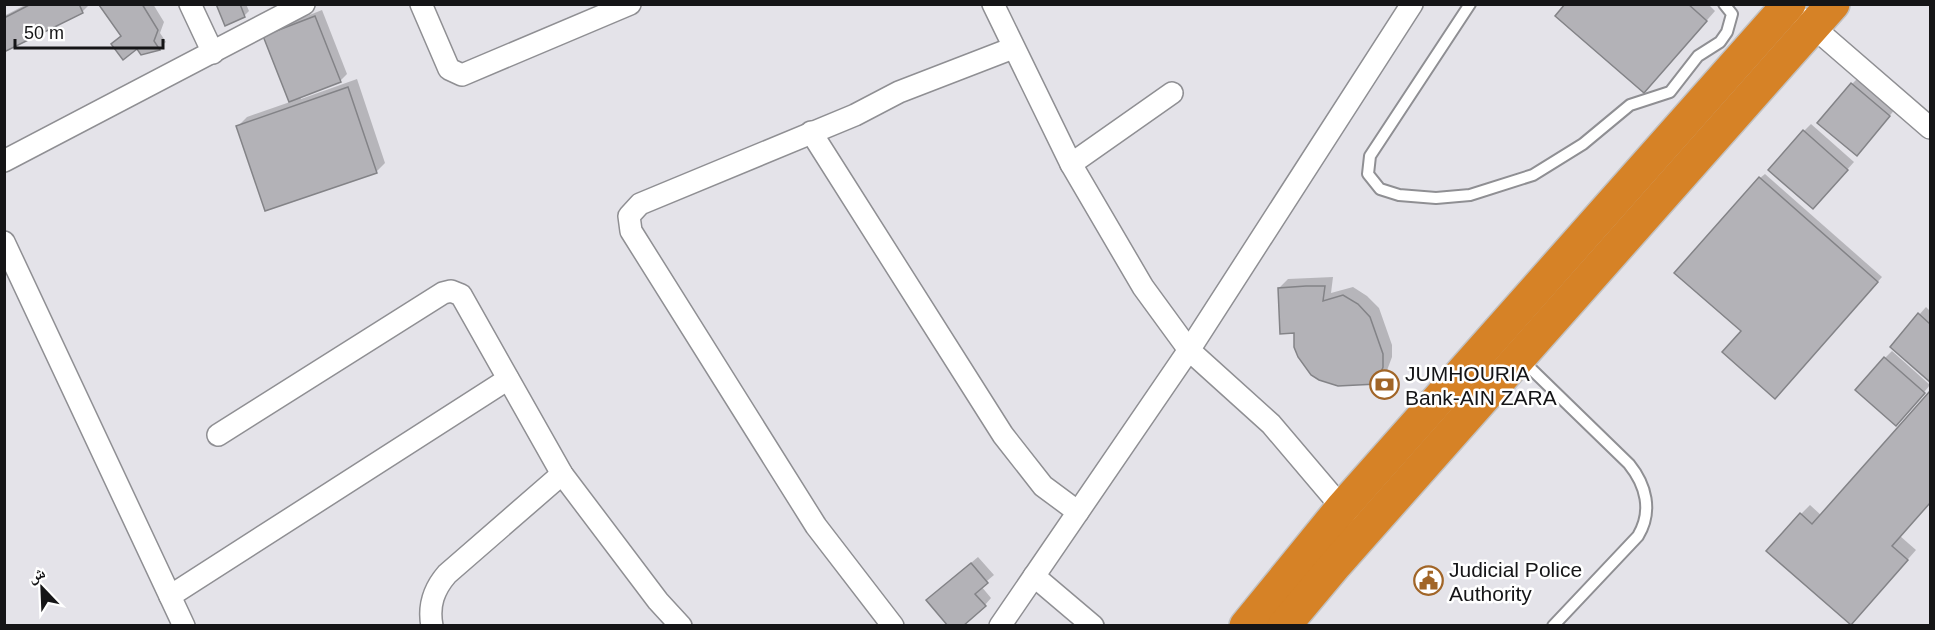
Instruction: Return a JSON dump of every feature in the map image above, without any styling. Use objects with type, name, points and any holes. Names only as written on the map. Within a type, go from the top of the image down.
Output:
[{"type":"highway","points":[[1246,626],[1342,508],[1789,5]]},
{"type":"highway","points":[[1284,626],[1823,16]]},
{"type":"street","points":[[190,4],[213,53]]},
{"type":"street","points":[[4,161],[304,4]]},
{"type":"street","points":[[421,4],[450,69],[462,75],[630,4]]},
{"type":"street","points":[[993,4],[1071,164],[1143,287],[1189,350],[1271,424],[1364,533]]},
{"type":"street","points":[[1000,626],[1189,350],[1412,4]]},
{"type":"street","points":[[1789,5],[1823,16],[1930,128]]},
{"type":"street","points":[[893,626],[816,526],[629,224],[629,216],[640,204],[879,104],[899,92],[1013,48]]},
{"type":"street","points":[[1071,164],[1172,93]]},
{"type":"street","points":[[811,132],[1003,435],[1043,486],[1078,512]]},
{"type":"street","points":[[4,242],[184,626]]},
{"type":"street","points":[[218,435],[442,293],[451,291],[461,295],[562,474],[658,601],[681,626]]},
{"type":"street","points":[[170,596],[508,379]]},
{"type":"street","points":[[432,626],[432,599],[436,588],[447,574],[562,474]]},
{"type":"street","points":[[1034,576],[1093,626]]},
{"type":"lane","points":[[1470,4],[1370,156],[1368,174],[1380,189],[1399,195],[1447,198],[1470,195],[1533,175],[1583,144],[1630,105],[1670,92],[1698,57],[1720,42],[1727,32],[1732,14],[1724,4]]},
{"type":"lane","points":[[1521,358],[1629,464],[1637,474],[1646,499],[1644,525],[1638,536],[1553,626]]},
{"type":"building","points":[[31,4],[79,4],[83,13],[4,52],[4,18]]},
{"type":"building","points":[[142,4],[158,30],[154,41],[160,50],[141,55],[137,49],[123,60],[111,44],[121,36],[99,5]]},
{"type":"building","points":[[216,4],[240,4],[245,17],[225,26]]},
{"type":"building","points":[[1565,4],[1688,4],[1707,21],[1644,93],[1555,16]]},
{"type":"building","points":[[315,16],[341,82],[289,102],[263,36]]},
{"type":"building","points":[[1851,83],[1890,116],[1857,156],[1817,123]]},
{"type":"building","points":[[348,87],[377,173],[265,211],[236,126]]},
{"type":"building","points":[[1803,130],[1848,170],[1813,209],[1768,170]]},
{"type":"building","points":[[1759,177],[1878,282],[1775,399],[1722,352],[1741,331],[1674,273]]},
{"type":"building","points":[[1325,286],[1323,301],[1343,295],[1358,304],[1370,317],[1383,354],[1383,367],[1377,384],[1338,386],[1319,380],[1311,375],[1298,357],[1294,347],[1294,333],[1280,334],[1278,288]]},
{"type":"building","points":[[1918,313],[1930,324],[1930,382],[1890,347]]},
{"type":"building","points":[[1884,357],[1925,393],[1896,426],[1855,390]]},
{"type":"building","points":[[1930,391],[1930,503],[1892,546],[1908,560],[1851,625],[1766,551],[1800,513],[1812,524]]},
{"type":"building","points":[[971,563],[988,583],[975,594],[986,606],[963,626],[948,626],[926,600]]},
{"type":"place","name":"JUMHOURIA Bank-AIN ZARA","points":[[1384,385]]},
{"type":"place","name":"Judicial Police Authority","points":[[1428,581]]}]
